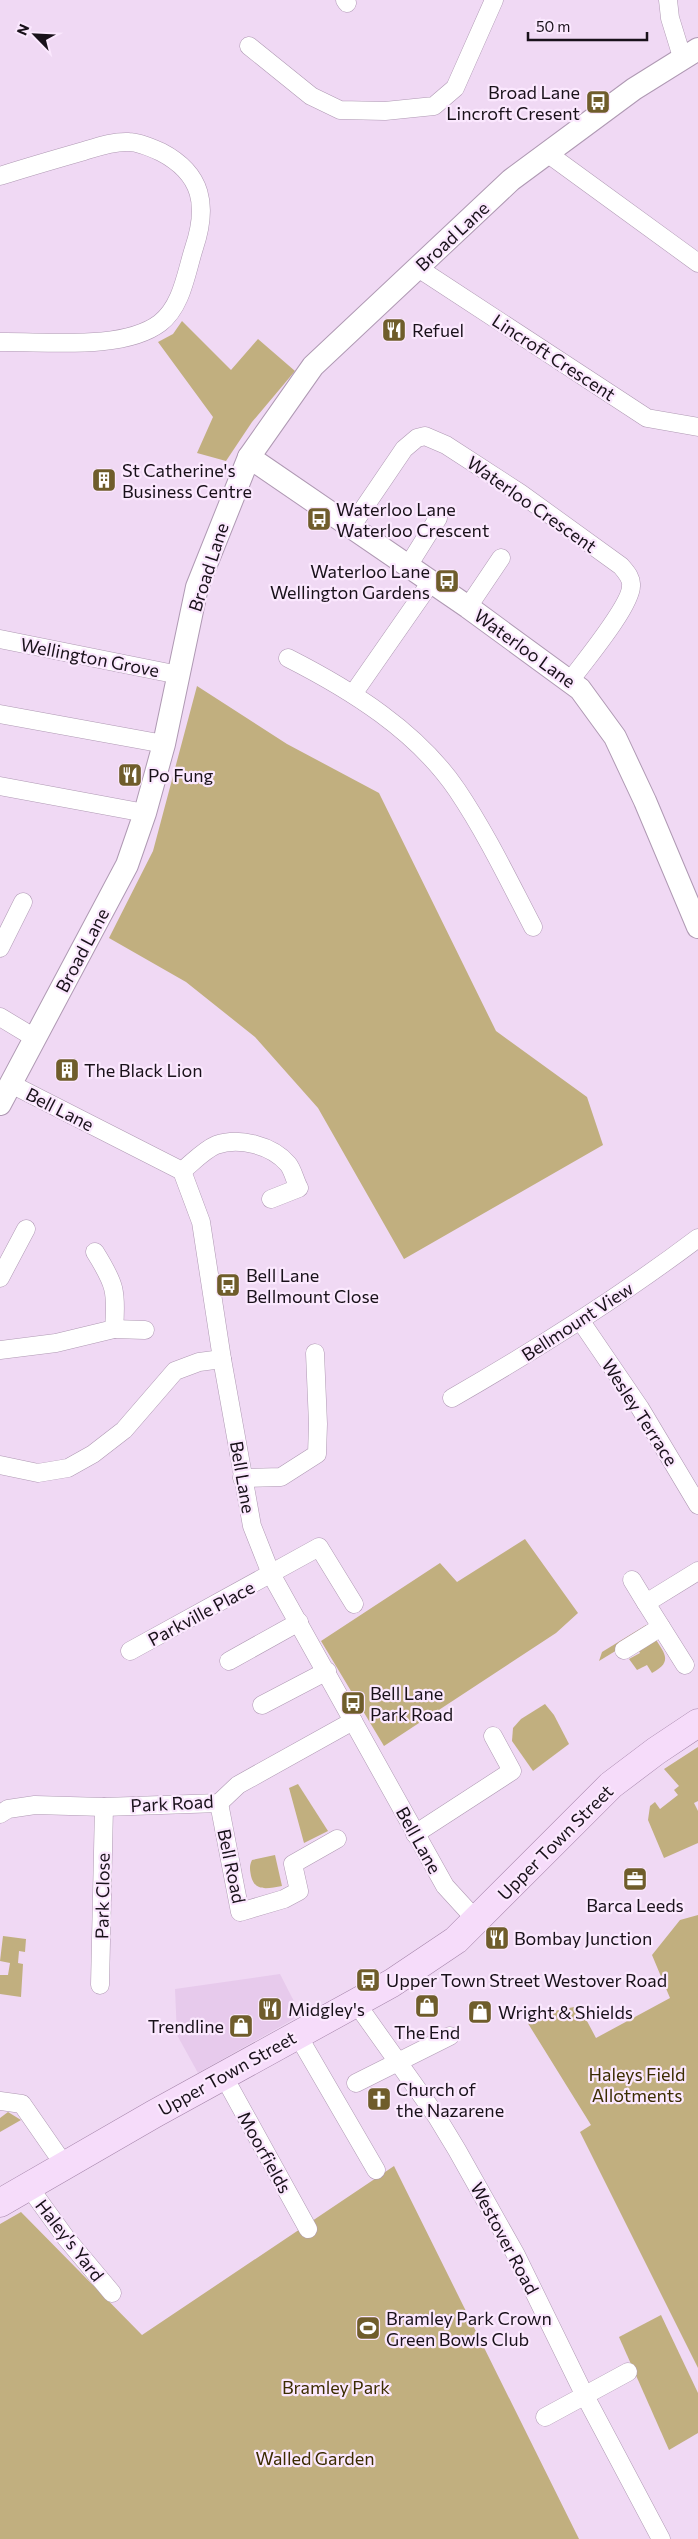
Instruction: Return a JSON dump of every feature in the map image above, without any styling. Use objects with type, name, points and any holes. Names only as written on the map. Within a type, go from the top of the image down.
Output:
[{"type":"main road","name":"Upper Town Street","points":[[0,2203],[223,2075],[392,1983],[440,1951],[476,1921],[611,1785],[656,1751],[698,1724]]},
{"type":"street","points":[[249,46],[311,96],[340,110],[385,111],[434,106],[455,88],[494,0]]},
{"type":"street","points":[[668,0],[670,18],[690,53]]},
{"type":"street","name":"Broad Lane","points":[[0,1104],[127,865],[145,813],[164,744],[198,587],[249,458],[313,366],[511,180],[634,89],[690,53]]},
{"type":"street","points":[[0,176],[102,146],[129,142],[153,148],[184,168],[198,187],[202,208],[199,232],[178,302],[160,323],[128,338],[112,340],[0,342]]},
{"type":"street","points":[[547,153],[698,263]]},
{"type":"street","name":"Lincroft Crescent","points":[[418,268],[648,418],[698,427]]},
{"type":"street","name":"Waterloo Crescent","points":[[351,527],[404,449],[417,438],[425,436],[446,444],[520,494],[621,566],[630,579],[631,587],[623,608],[570,681]]},
{"type":"street","name":"Waterloo Lane","points":[[249,458],[468,607],[580,689],[615,737],[696,916]]},
{"type":"street","points":[[408,566],[438,518]]},
{"type":"street","points":[[468,607],[501,558]]},
{"type":"street","points":[[354,694],[431,582]]},
{"type":"street","name":"Wellington Grove","points":[[0,639],[179,675]]},
{"type":"street","points":[[288,658],[354,694],[414,741],[457,789],[497,857],[533,927]]},
{"type":"street","points":[[0,714],[164,744]]},
{"type":"street","points":[[0,786],[145,813]]},
{"type":"street","points":[[0,948],[23,902]]},
{"type":"street","points":[[0,1017],[35,1038]]},
{"type":"street","name":"Bell Lane","points":[[11,1084],[182,1171],[202,1222],[222,1358],[252,1526],[271,1574],[327,1671],[415,1834],[445,1886],[476,1921]]},
{"type":"street","points":[[182,1171],[216,1145],[242,1142],[259,1146],[277,1154],[289,1165],[299,1188],[272,1199]]},
{"type":"street","points":[[0,1278],[26,1229]]},
{"type":"street","name":"Bellmount View","points":[[452,1398],[514,1362],[580,1320],[698,1238]]},
{"type":"street","points":[[95,1252],[112,1279],[117,1298],[114,1329]]},
{"type":"street","name":"Wesley Terrace","points":[[580,1320],[640,1408],[698,1505]]},
{"type":"street","points":[[0,1350],[56,1343],[114,1329],[145,1330]]},
{"type":"street","points":[[242,1478],[282,1477],[317,1454],[318,1424],[315,1353]]},
{"type":"street","points":[[0,1465],[38,1473],[54,1472],[68,1468],[93,1454],[124,1430],[175,1371],[185,1366],[222,1358]]},
{"type":"street","name":"Parkville Place","points":[[130,1651],[319,1547],[354,1604]]},
{"type":"street","points":[[646,1603],[698,1571]]},
{"type":"street","points":[[632,1580],[685,1665]]},
{"type":"street","points":[[229,1661],[299,1622]]},
{"type":"street","points":[[624,1650],[661,1627]]},
{"type":"street","points":[[262,1705],[327,1671]]},
{"type":"street","name":"Park Road","points":[[1,1810],[35,1805],[104,1807],[219,1802],[238,1785],[353,1721]]},
{"type":"street","points":[[415,1834],[512,1771],[493,1736]]},
{"type":"street","name":"Bell Road","points":[[219,1802],[240,1912],[284,1899],[299,1891],[294,1864],[337,1839]]},
{"type":"street","name":"Park Close","points":[[100,1985],[104,1807]]},
{"type":"street","name":"Westover Road","points":[[356,2003],[447,2134],[516,2255],[584,2394],[661,2539]]},
{"type":"street","points":[[297,2034],[376,2170]]},
{"type":"street","points":[[356,2083],[450,2036]]},
{"type":"street","name":"Moorfields","points":[[223,2075],[308,2229]]},
{"type":"street","points":[[0,2101],[22,2104],[65,2166]]},
{"type":"street","name":"Haley's Yard","points":[[28,2187],[66,2238],[112,2293]]},
{"type":"street","points":[[545,2417],[584,2394],[628,2372]]},
{"type":"shaded area","points":[[280,1974],[301,2015],[198,2073],[177,2035],[175,1989]]},
{"type":"green space","points":[[182,321],[231,370],[258,339],[295,371],[252,422],[226,461],[197,453],[213,417],[158,342],[173,334]]},
{"type":"green space","points":[[197,686],[287,744],[379,793],[496,1031],[587,1097],[603,1145],[404,1259],[318,1108],[255,1037],[186,982],[109,938],[153,851]]},
{"type":"green space","points":[[525,1539],[578,1613],[556,1633],[384,1746],[321,1641],[440,1563],[457,1582]]},
{"type":"green space","points":[[646,1625],[650,1630],[599,1661],[602,1652]]},
{"type":"green space","points":[[653,1635],[663,1651],[665,1660],[659,1669],[652,1673],[647,1665],[637,1670],[629,1659],[640,1653],[636,1645]]},
{"type":"green space","points":[[545,1704],[554,1715],[569,1744],[533,1771],[512,1741],[513,1728],[521,1719]]},
{"type":"green space","points":[[698,1747],[698,1801],[694,1803],[698,1811],[698,1843],[664,1858],[648,1820],[650,1806],[655,1802],[660,1809],[678,1795],[674,1790],[679,1786],[664,1769]]},
{"type":"green space","points":[[298,1784],[328,1831],[304,1843],[289,1788]]},
{"type":"green space","points":[[275,1855],[282,1886],[259,1887],[251,1876],[250,1866],[252,1860]]},
{"type":"green space","name":"Haleys Field Allotments","points":[[698,1915],[698,2368],[580,2132],[591,2125],[524,2017],[579,2006],[596,2038],[670,1998],[652,1955],[680,1920]]},
{"type":"green space","points":[[3,1936],[26,1939],[25,1952],[19,1951],[18,1963],[23,1964],[21,1997],[0,1994],[0,1975],[8,1975],[10,1963],[0,1961]]},
{"type":"green space","points":[[8,2112],[21,2120],[0,2132],[0,2118]]},
{"type":"green space","name":"Bramley Park","points":[[394,2166],[579,2539],[0,2539],[0,2224],[21,2212],[142,2335]]},
{"type":"green space","points":[[661,2315],[698,2393],[698,2433],[669,2450],[619,2337]]},
{"type":"place","name":"Broad Lane Lincroft Cresent","points":[[598,102]]},
{"type":"place","name":"Refuel","points":[[394,330]]},
{"type":"place","name":"St Catherine's Business Centre","points":[[104,480]]},
{"type":"place","name":"Waterloo Lane Waterloo Crescent","points":[[319,519]]},
{"type":"place","name":"Waterloo Lane Wellington Gardens","points":[[447,581]]},
{"type":"place","name":"Po Fung","points":[[130,775]]},
{"type":"place","name":"The Black Lion","points":[[67,1070]]},
{"type":"place","name":"Bell Lane Bellmount Close","points":[[228,1285]]},
{"type":"place","name":"Bell Lane Park Road","points":[[353,1703]]},
{"type":"place","name":"Barca Leeds","points":[[635,1879]]},
{"type":"place","name":"Bombay Junction","points":[[497,1938]]},
{"type":"place","name":"Upper Town Street Westover Road","points":[[368,1980]]},
{"type":"place","name":"The End","points":[[427,2006]]},
{"type":"place","name":"Midgley's","points":[[270,2009]]},
{"type":"place","name":"Wright & Shields","points":[[480,2012]]},
{"type":"place","name":"Trendline","points":[[241,2026]]},
{"type":"place","name":"Church of the Nazarene","points":[[379,2099]]},
{"type":"place","name":"Bramley Park Crown Green Bowls Club","points":[[368,2328]]},
{"type":"park label","name":"Walled Garden","points":[[315,2458]]}]
